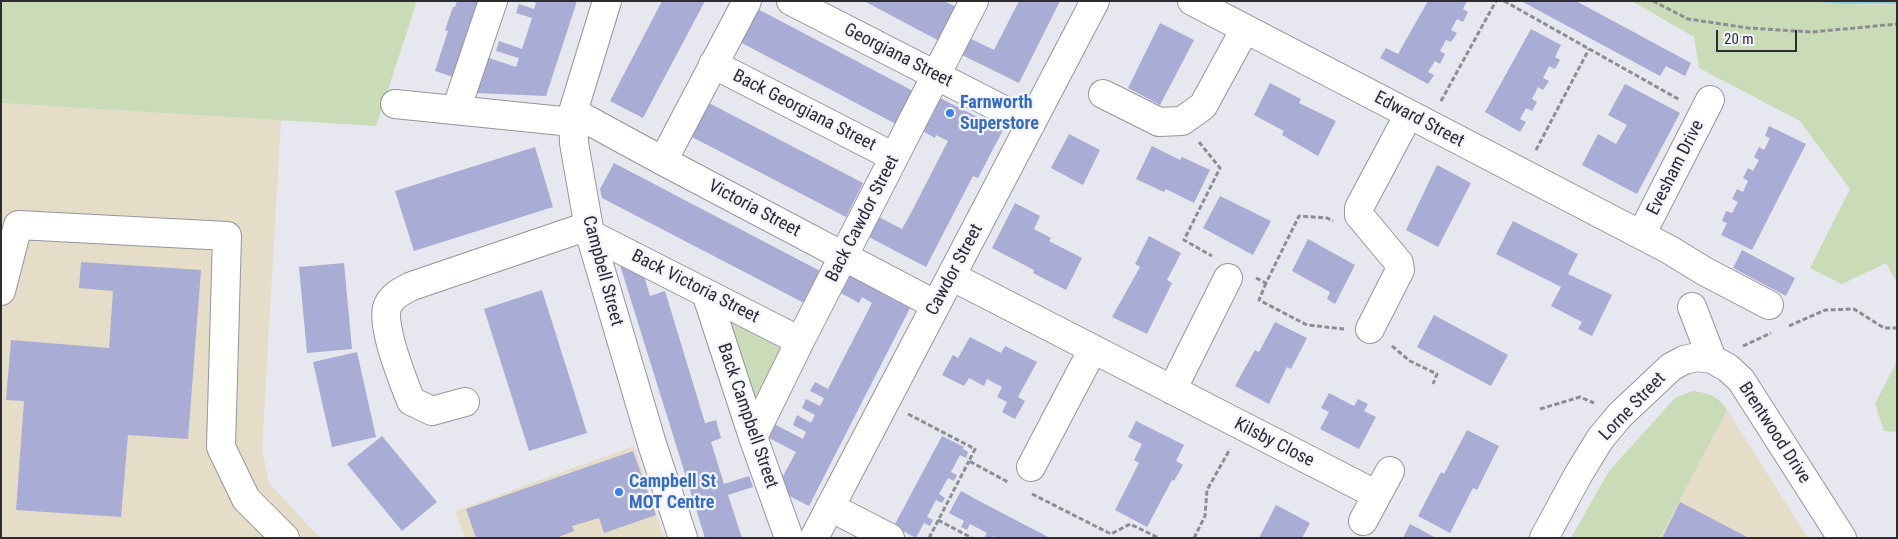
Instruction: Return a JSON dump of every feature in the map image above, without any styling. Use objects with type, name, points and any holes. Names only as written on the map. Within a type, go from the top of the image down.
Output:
[{"type":"street","points":[[456,110],[493,1]]},
{"type":"street","name":"Campbell Street","points":[[607,1],[573,117],[574,143],[589,230],[652,444],[683,538]]},
{"type":"street","points":[[663,161],[747,1]]},
{"type":"street","name":"Georgiana Street","points":[[791,1],[1031,124]]},
{"type":"street","name":"Back Cawdor Street","points":[[753,437],[843,256],[974,1]]},
{"type":"street","name":"Cawdor Street","points":[[814,538],[1095,1]]},
{"type":"street","name":"Edward Street","points":[[1192,1],[1523,174],[1648,245],[1704,271],[1769,305]]},
{"type":"street","points":[[1103,94],[1159,122],[1182,121],[1203,106],[1245,29]]},
{"type":"street","name":"Back Georgiana Street","points":[[714,64],[894,158]]},
{"type":"street","points":[[395,104],[456,110],[573,117]]},
{"type":"street","name":"Evesham Drive","points":[[1648,245],[1707,107]]},
{"type":"street","name":"Victoria Street","points":[[573,117],[663,161],[936,305]]},
{"type":"street","points":[[1370,329],[1400,270],[1399,263],[1359,215],[1359,208],[1419,119]]},
{"type":"street","points":[[1,291],[18,225],[227,236],[221,446],[246,499],[285,538]]},
{"type":"street","points":[[464,402],[432,410],[412,401],[396,361],[387,322],[386,306],[394,295],[412,286],[589,230]]},
{"type":"street","name":"Back Victoria Street","points":[[589,230],[800,341]]},
{"type":"street","name":"Kilsby Close","points":[[951,276],[1377,496]]},
{"type":"street","points":[[1172,390],[1239,276]]},
{"type":"street","name":"Back Campbell Street","points":[[706,293],[753,437],[790,538]]},
{"type":"street","points":[[1692,307],[1712,359]]},
{"type":"street","points":[[1025,477],[1093,349]]},
{"type":"street","name":"Lorne Street","points":[[1544,538],[1582,468],[1600,439],[1620,415],[1672,367],[1684,360],[1697,357],[1712,359]]},
{"type":"street","name":"Brentwood Drive","points":[[1712,359],[1728,368],[1741,380],[1842,538]]},
{"type":"street","points":[[1363,521],[1390,471]]},
{"type":"street","points":[[830,507],[890,538]]},
{"type":"path","points":[[1419,119],[1496,1]]},
{"type":"path","points":[[1504,1],[1589,49],[1707,107]]},
{"type":"path","points":[[1653,1],[1688,19],[1748,28],[1812,32],[1897,24]]},
{"type":"path","points":[[1523,174],[1589,49]]},
{"type":"path","points":[[1182,121],[1220,168],[1184,240],[1196,247]]},
{"type":"path","points":[[1335,329],[1307,325],[1258,300],[1299,216],[1327,218],[1352,230],[1359,215]]},
{"type":"path","points":[[1239,276],[1266,283]]},
{"type":"path","points":[[1782,329],[1825,310],[1854,309],[1884,328],[1897,328]]},
{"type":"path","points":[[1370,329],[1410,361],[1437,374],[1433,384]]},
{"type":"path","points":[[1712,359],[1773,333]]},
{"type":"path","points":[[1540,408],[1580,397],[1620,415]]},
{"type":"path","points":[[885,402],[975,449],[929,538]]},
{"type":"path","points":[[1194,538],[1205,516],[1207,490],[1243,426]]},
{"type":"path","points":[[969,461],[1025,477],[1111,534],[1130,524],[1159,538]]},
{"type":"path","points":[[938,520],[972,538]]},
{"type":"shaded area","points":[[1,103],[281,120],[262,449],[269,483],[320,538],[1,538]]},
{"type":"shaded area","points":[[1727,410],[1808,538],[1660,538]]},
{"type":"shaded area","points":[[634,446],[664,538],[465,538],[455,511]]},
{"type":"green space","points":[[1,1],[417,1],[376,126],[1,103]]},
{"type":"green space","points":[[1632,1],[1809,1],[1897,4],[1897,283],[1886,263],[1842,284],[1810,268],[1850,189],[1800,121],[1699,68],[1694,37]]},
{"type":"green space","points":[[721,309],[790,344],[753,419]]},
{"type":"green space","points":[[1897,361],[1897,432],[1884,431],[1875,404]]},
{"type":"green space","points":[[1693,391],[1713,396],[1727,410],[1660,538],[1571,538],[1609,471],[1675,398]]},
{"type":"water","points":[[1809,1],[1897,1],[1897,4],[1841,4]]},
{"type":"building","points":[[457,1],[481,1],[456,78],[435,71],[448,31],[445,30]]},
{"type":"building","points":[[532,1],[577,1],[546,96],[474,93],[486,57],[516,67],[519,58],[496,51],[499,41],[522,49],[532,18],[516,13],[519,4],[534,9],[536,3]]},
{"type":"building","points":[[662,1],[705,1],[643,118],[610,101]]},
{"type":"building","points":[[864,1],[944,1],[960,9],[943,43]]},
{"type":"building","points":[[1019,1],[1060,1],[1019,83],[960,54],[969,38],[994,50]]},
{"type":"building","points":[[1428,1],[1467,1],[1463,9],[1468,12],[1463,22],[1457,19],[1451,30],[1457,33],[1451,42],[1446,40],[1440,51],[1445,54],[1440,64],[1435,61],[1428,72],[1434,75],[1428,84],[1380,58],[1386,48],[1398,54]]},
{"type":"building","points":[[1521,1],[1576,1],[1691,63],[1685,76],[1666,66],[1660,76]]},
{"type":"building","points":[[756,8],[913,91],[896,124],[738,41]]},
{"type":"building","points":[[1160,23],[1194,40],[1160,105],[1128,88]]},
{"type":"building","points":[[1531,29],[1561,45],[1555,57],[1560,60],[1555,69],[1549,66],[1543,78],[1549,81],[1543,90],[1538,87],[1532,99],[1537,102],[1532,111],[1526,108],[1520,119],[1526,122],[1520,132],[1485,112]]},
{"type":"building","points":[[1270,83],[1301,99],[1299,103],[1336,121],[1318,156],[1282,135],[1284,131],[1254,115]]},
{"type":"building","points":[[1625,84],[1680,113],[1637,194],[1582,165],[1598,134],[1616,144],[1627,125],[1608,115]]},
{"type":"building","points":[[938,97],[1003,130],[978,178],[973,176],[926,267],[865,235],[875,215],[902,229],[912,211],[948,141],[936,135],[935,138],[921,130]]},
{"type":"building","points":[[707,102],[863,183],[846,217],[690,136]]},
{"type":"building","points":[[1769,126],[1806,144],[1752,250],[1721,235],[1727,223],[1722,221],[1726,211],[1732,213],[1738,202],[1732,199],[1737,189],[1743,192],[1748,181],[1743,178],[1748,168],[1753,171],[1759,160],[1754,157],[1759,147],[1764,150],[1770,138],[1765,136]]},
{"type":"building","points":[[1069,134],[1100,150],[1083,185],[1051,168]]},
{"type":"building","points":[[1152,146],[1180,160],[1182,157],[1210,170],[1194,203],[1166,189],[1164,192],[1136,179]]},
{"type":"building","points":[[535,147],[553,207],[414,251],[395,191]]},
{"type":"building","points":[[614,163],[824,273],[808,305],[602,198],[600,189]]},
{"type":"building","points":[[1437,165],[1471,183],[1438,247],[1406,230]]},
{"type":"building","points":[[1220,196],[1271,221],[1253,255],[1203,228]]},
{"type":"building","points":[[1015,203],[1040,216],[1034,229],[1051,238],[1049,241],[1082,258],[1066,290],[1033,273],[1034,270],[992,248]]},
{"type":"building","points":[[1513,221],[1578,254],[1568,274],[1612,295],[1592,336],[1578,329],[1582,322],[1551,306],[1561,287],[1496,254]]},
{"type":"building","points":[[1149,236],[1181,253],[1167,280],[1172,283],[1147,334],[1112,317],[1140,267],[1135,264]]},
{"type":"building","points":[[1308,239],[1355,265],[1335,304],[1327,299],[1330,292],[1292,271]]},
{"type":"building","points":[[1742,250],[1795,278],[1786,296],[1733,268]]},
{"type":"building","points":[[81,262],[201,270],[188,439],[128,435],[121,517],[16,510],[24,401],[6,400],[11,340],[109,348],[113,291],[79,288]]},
{"type":"building","points":[[630,262],[642,269],[650,296],[665,291],[705,423],[716,420],[721,438],[711,442],[724,484],[749,476],[753,487],[728,495],[742,538],[705,538],[620,265]]},
{"type":"building","points":[[344,263],[352,349],[307,353],[299,267]]},
{"type":"building","points":[[850,276],[910,308],[809,506],[776,489],[796,452],[767,437],[774,424],[803,439],[806,432],[793,425],[797,415],[811,423],[815,415],[802,408],[806,399],[820,406],[824,398],[810,391],[815,382],[828,389],[872,303],[862,297],[859,303],[841,293]]},
{"type":"building","points":[[542,290],[587,433],[529,451],[484,309]]},
{"type":"building","points":[[1434,315],[1508,355],[1491,386],[1417,347]]},
{"type":"building","points":[[1275,322],[1307,338],[1291,369],[1287,367],[1269,404],[1235,386],[1255,350],[1259,352]]},
{"type":"building","points":[[970,337],[1001,353],[1005,346],[1037,362],[1018,397],[1025,401],[1015,419],[1002,412],[1007,402],[997,397],[1002,387],[987,379],[984,386],[969,378],[964,386],[942,375],[953,355],[958,358]]},
{"type":"building","points":[[357,352],[376,437],[332,447],[313,362]]},
{"type":"building","points":[[1329,393],[1354,406],[1358,399],[1368,404],[1364,411],[1376,417],[1359,449],[1320,429],[1329,412],[1321,408]]},
{"type":"building","points":[[1136,421],[1184,445],[1176,461],[1183,465],[1174,481],[1172,480],[1147,527],[1115,510],[1139,463],[1134,460],[1142,444],[1128,437]]},
{"type":"building","points":[[1467,430],[1499,446],[1477,490],[1473,488],[1450,533],[1418,516],[1441,472],[1444,474]]},
{"type":"building","points":[[382,436],[437,502],[402,531],[347,464]]},
{"type":"building","points":[[942,436],[964,447],[963,449],[968,452],[966,458],[960,455],[951,472],[957,475],[954,481],[948,478],[939,494],[945,498],[942,503],[936,500],[927,517],[933,520],[930,526],[924,523],[916,538],[894,526]]},
{"type":"building","points":[[633,451],[656,515],[604,533],[599,518],[572,526],[574,531],[556,538],[476,538],[466,509]]},
{"type":"building","points":[[961,491],[1050,538],[996,538],[993,536],[992,538],[984,538],[987,533],[970,524],[967,530],[961,527],[964,521],[949,513]]},
{"type":"building","points":[[1680,502],[1749,538],[1662,538]]},
{"type":"building","points":[[1276,505],[1310,523],[1302,538],[1259,538]]},
{"type":"building","points":[[1410,524],[1436,538],[1403,538]]},
{"type":"place","name":"Farnworth Superstore","points":[[950,113]]},
{"type":"place","name":"Campbell St MOT Centre","points":[[619,492]]}]
